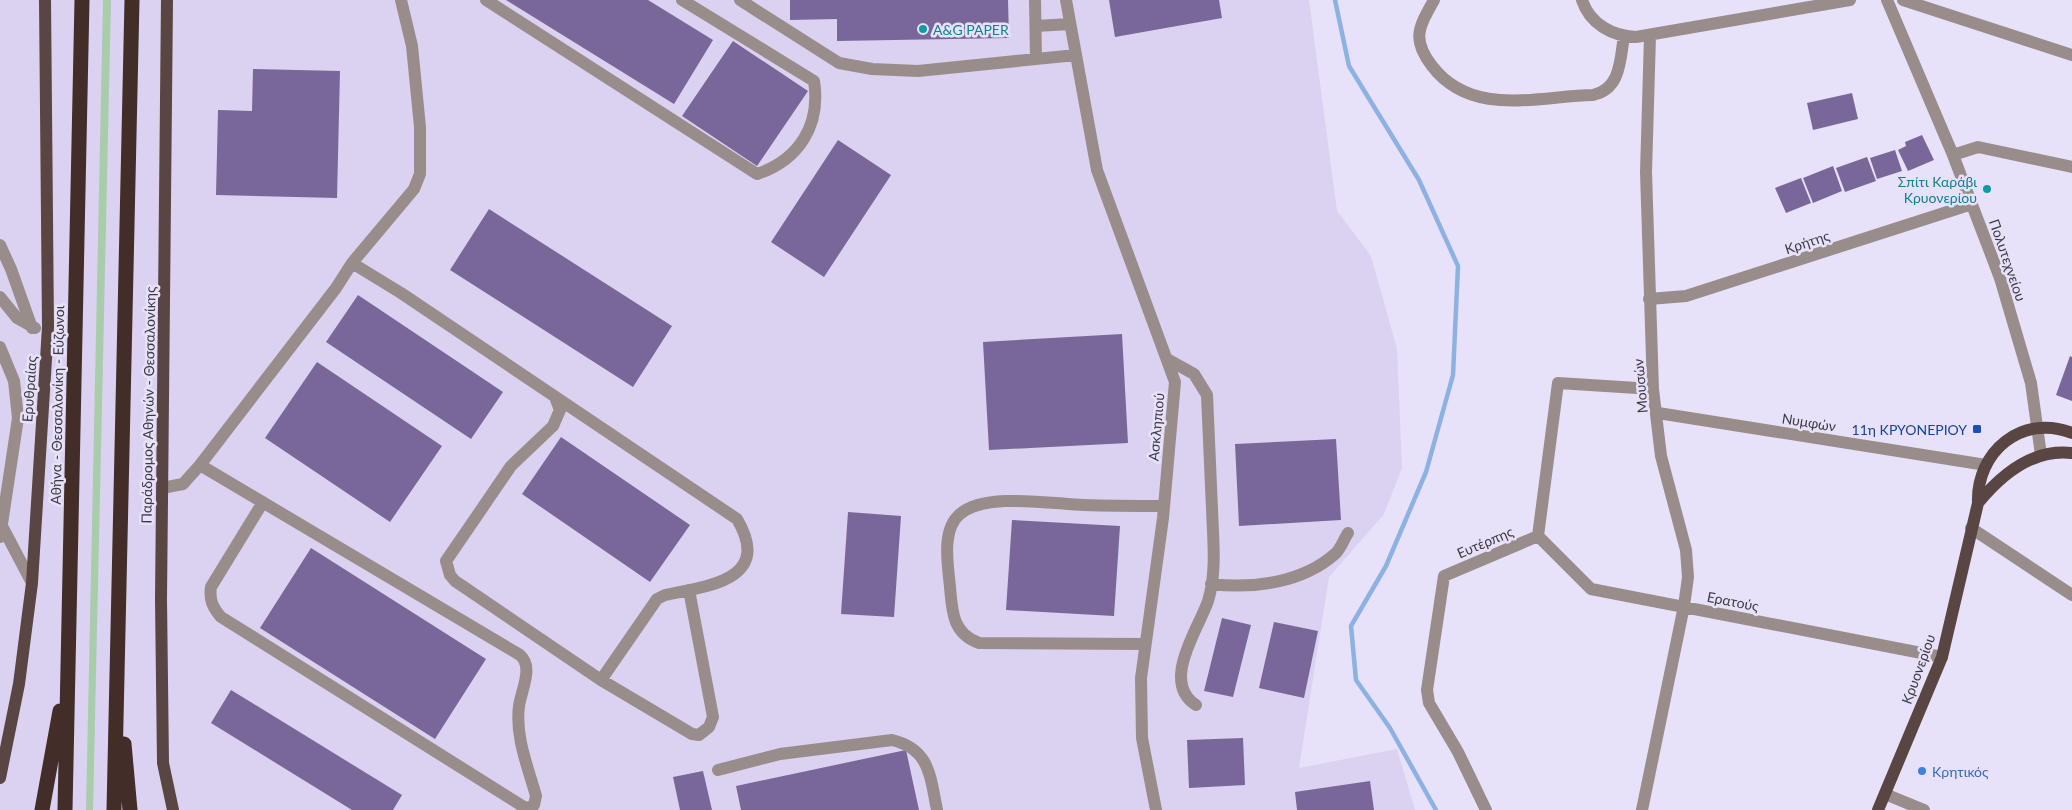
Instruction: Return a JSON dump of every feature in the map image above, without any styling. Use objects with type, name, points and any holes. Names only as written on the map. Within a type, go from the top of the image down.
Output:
[{"type":"highway","name":"Αθήνα - Θεσσαλονίκη - Εύζωνοι","points":[[64,810],[82,0]]},
{"type":"highway","points":[[114,810],[132,0]]},
{"type":"highway","points":[[42,810],[68,666]]},
{"type":"highway","points":[[118,670],[130,810]]},
{"type":"main road","name":"Ερυθραίας","points":[[0,778],[19,684],[32,582],[48,327],[45,0]]},
{"type":"main road","name":"Παράδρομος Αθηνών - Θεσσαλονίκης","points":[[167,0],[161,599],[163,763],[173,810]]},
{"type":"main road","points":[[2036,427],[2072,433]]},
{"type":"main road","name":"Κρυονερίου","points":[[1878,810],[1942,657],[1970,528],[1978,503],[1977,486],[1986,465],[1999,447],[2015,434],[2036,427]]},
{"type":"main road","name":"Κρυονερίου","points":[[1978,503],[2004,474],[2024,462],[2041,455],[2072,453]]},
{"type":"street","points":[[162,488],[182,484],[200,464],[336,288],[352,263],[414,188],[420,174],[420,127],[412,46],[401,0]]},
{"type":"street","points":[[486,0],[756,174],[779,164],[798,148],[810,128],[816,105],[814,81],[682,0]]},
{"type":"street","points":[[740,0],[839,63],[872,70],[918,71],[1076,55]]},
{"type":"street","points":[[1035,0],[1036,58]]},
{"type":"street","name":"Ασκληπιού","points":[[1066,0],[1097,170],[1175,382],[1164,506],[1141,678],[1142,738],[1156,810]]},
{"type":"street","points":[[1434,0],[1418,31],[1419,40],[1425,54],[1438,73],[1455,87],[1488,100],[1593,95],[1605,91],[1616,78],[1624,36]]},
{"type":"street","points":[[1582,0],[1594,22],[1624,36],[1650,36],[1850,0]]},
{"type":"street","name":"Πολυτεχνείου","points":[[1887,0],[1953,155],[2000,278],[2031,384],[2041,455]]},
{"type":"street","points":[[1903,0],[2072,55]]},
{"type":"street","points":[[1036,26],[1070,24]]},
{"type":"street","name":"Μουσών","points":[[1642,810],[1684,606],[1688,577],[1686,550],[1661,456],[1658,413],[1653,389],[1646,172],[1650,36]]},
{"type":"street","points":[[1953,155],[1978,147],[2072,168]]},
{"type":"street","name":"Κρήτης","points":[[1649,299],[1686,296],[1972,204]]},
{"type":"street","points":[[0,245],[12,269],[32,328]]},
{"type":"street","points":[[352,263],[401,293],[737,519],[746,536],[747,558],[742,567],[734,576],[724,581],[665,595],[657,599],[601,680]]},
{"type":"street","points":[[0,297],[17,318],[32,328],[48,327]]},
{"type":"street","points":[[0,346],[14,381],[18,418],[1,531],[32,582]]},
{"type":"street","points":[[1167,359],[1194,374],[1207,395],[1213,538],[1210,584],[1208,600],[1195,628],[1181,669],[1184,691],[1189,700],[1196,704]]},
{"type":"street","points":[[1538,536],[1558,383],[1653,389]]},
{"type":"street","points":[[555,397],[560,410],[553,426],[512,466],[446,561],[446,566],[455,581],[601,680],[692,734],[699,735],[705,732],[712,723],[712,711],[689,590]]},
{"type":"street","name":"Νυμφών","points":[[1658,413],[1986,465]]},
{"type":"street","points":[[200,464],[524,658],[527,669],[519,704],[517,727],[536,796],[531,808],[524,807],[221,617],[214,609],[209,595],[211,587],[263,502]]},
{"type":"street","points":[[1145,644],[979,643],[967,639],[959,629],[952,611],[948,537],[960,514],[972,508],[990,503],[1164,506]]},
{"type":"street","points":[[1970,528],[2072,595]]},
{"type":"street","points":[[1210,584],[1236,587],[1263,583],[1316,569],[1337,551],[1348,533]]},
{"type":"street","name":"Ερατούς","points":[[1538,536],[1591,589],[1942,657]]},
{"type":"street","name":"Ευτέρπης","points":[[1486,810],[1458,752],[1428,703],[1427,690],[1444,576],[1538,536]]},
{"type":"street","points":[[718,770],[780,754],[892,740],[908,744],[919,751],[926,766],[937,810]]},
{"type":"street","points":[[1885,794],[1924,810]]},
{"type":"shaded area","points":[[0,0],[1309,0],[1337,211],[1371,256],[1397,349],[1402,468],[1384,514],[1329,577],[1299,768],[1397,749],[1415,810],[0,810]]},
{"type":"green space","points":[[103,0],[111,0],[93,810],[86,810]]},
{"type":"building","points":[[506,0],[648,0],[713,40],[674,104]]},
{"type":"building","name":"A&G PAPER","points":[[790,0],[1008,0],[1009,38],[837,41],[837,19],[790,20]]},
{"type":"building","points":[[1109,0],[1219,0],[1222,18],[1115,37]]},
{"type":"building","points":[[733,41],[808,91],[757,166],[682,116]]},
{"type":"building","points":[[253,69],[340,71],[337,198],[216,195],[218,110],[252,111]]},
{"type":"building","points":[[1852,93],[1858,119],[1813,130],[1807,103]]},
{"type":"building","points":[[1922,135],[1934,160],[1908,171],[1898,150],[1906,146],[1905,142]]},
{"type":"building","points":[[838,140],[891,175],[824,277],[771,242]]},
{"type":"building","points":[[1895,150],[1902,171],[1877,179],[1870,158]]},
{"type":"building","points":[[1867,157],[1876,181],[1845,192],[1836,168]]},
{"type":"building","points":[[1833,166],[1842,191],[1813,203],[1803,178]]},
{"type":"building","points":[[1801,178],[1811,203],[1786,213],[1775,188]]},
{"type":"building","points":[[489,209],[672,326],[633,387],[450,270]]},
{"type":"building","points":[[358,295],[503,392],[471,439],[326,342]]},
{"type":"building","points":[[1122,334],[1128,443],[989,450],[983,342]]},
{"type":"building","points":[[2070,356],[2072,357],[2072,401],[2056,395]]},
{"type":"building","points":[[317,362],[442,446],[390,522],[265,438]]},
{"type":"building","points":[[561,437],[690,525],[650,582],[522,494]]},
{"type":"building","points":[[1336,439],[1341,520],[1239,526],[1235,444]]},
{"type":"building","points":[[848,512],[901,516],[894,617],[841,614]]},
{"type":"building","points":[[1012,520],[1120,526],[1114,616],[1006,610]]},
{"type":"building","points":[[311,548],[486,659],[435,739],[260,628]]},
{"type":"building","points":[[1222,618],[1251,625],[1233,697],[1204,691]]},
{"type":"building","points":[[1274,622],[1318,631],[1304,698],[1259,688]]},
{"type":"building","points":[[231,690],[402,795],[393,810],[352,810],[211,723]]},
{"type":"building","points":[[1243,738],[1245,785],[1189,788],[1187,740]]},
{"type":"building","points":[[906,750],[919,810],[741,810],[736,786]]},
{"type":"building","points":[[703,771],[712,810],[680,810],[673,777]]},
{"type":"building","points":[[1370,781],[1374,810],[1297,810],[1295,792]]},
{"type":"waterway","points":[[1335,0],[1349,66],[1419,180],[1458,266],[1453,375],[1426,472],[1386,566],[1351,626],[1356,680],[1390,728],[1436,810]]},
{"type":"place","name":"A&G PAPER","points":[[923,29]]},
{"type":"place","name":"Σπίτι Καράβι Κρυονερίου","points":[[1987,189]]},
{"type":"place","name":"11η ΚΡΥΟΝΕΡΙΟΥ","points":[[1977,429]]},
{"type":"place","name":"Κρητικός","points":[[1922,771]]}]
